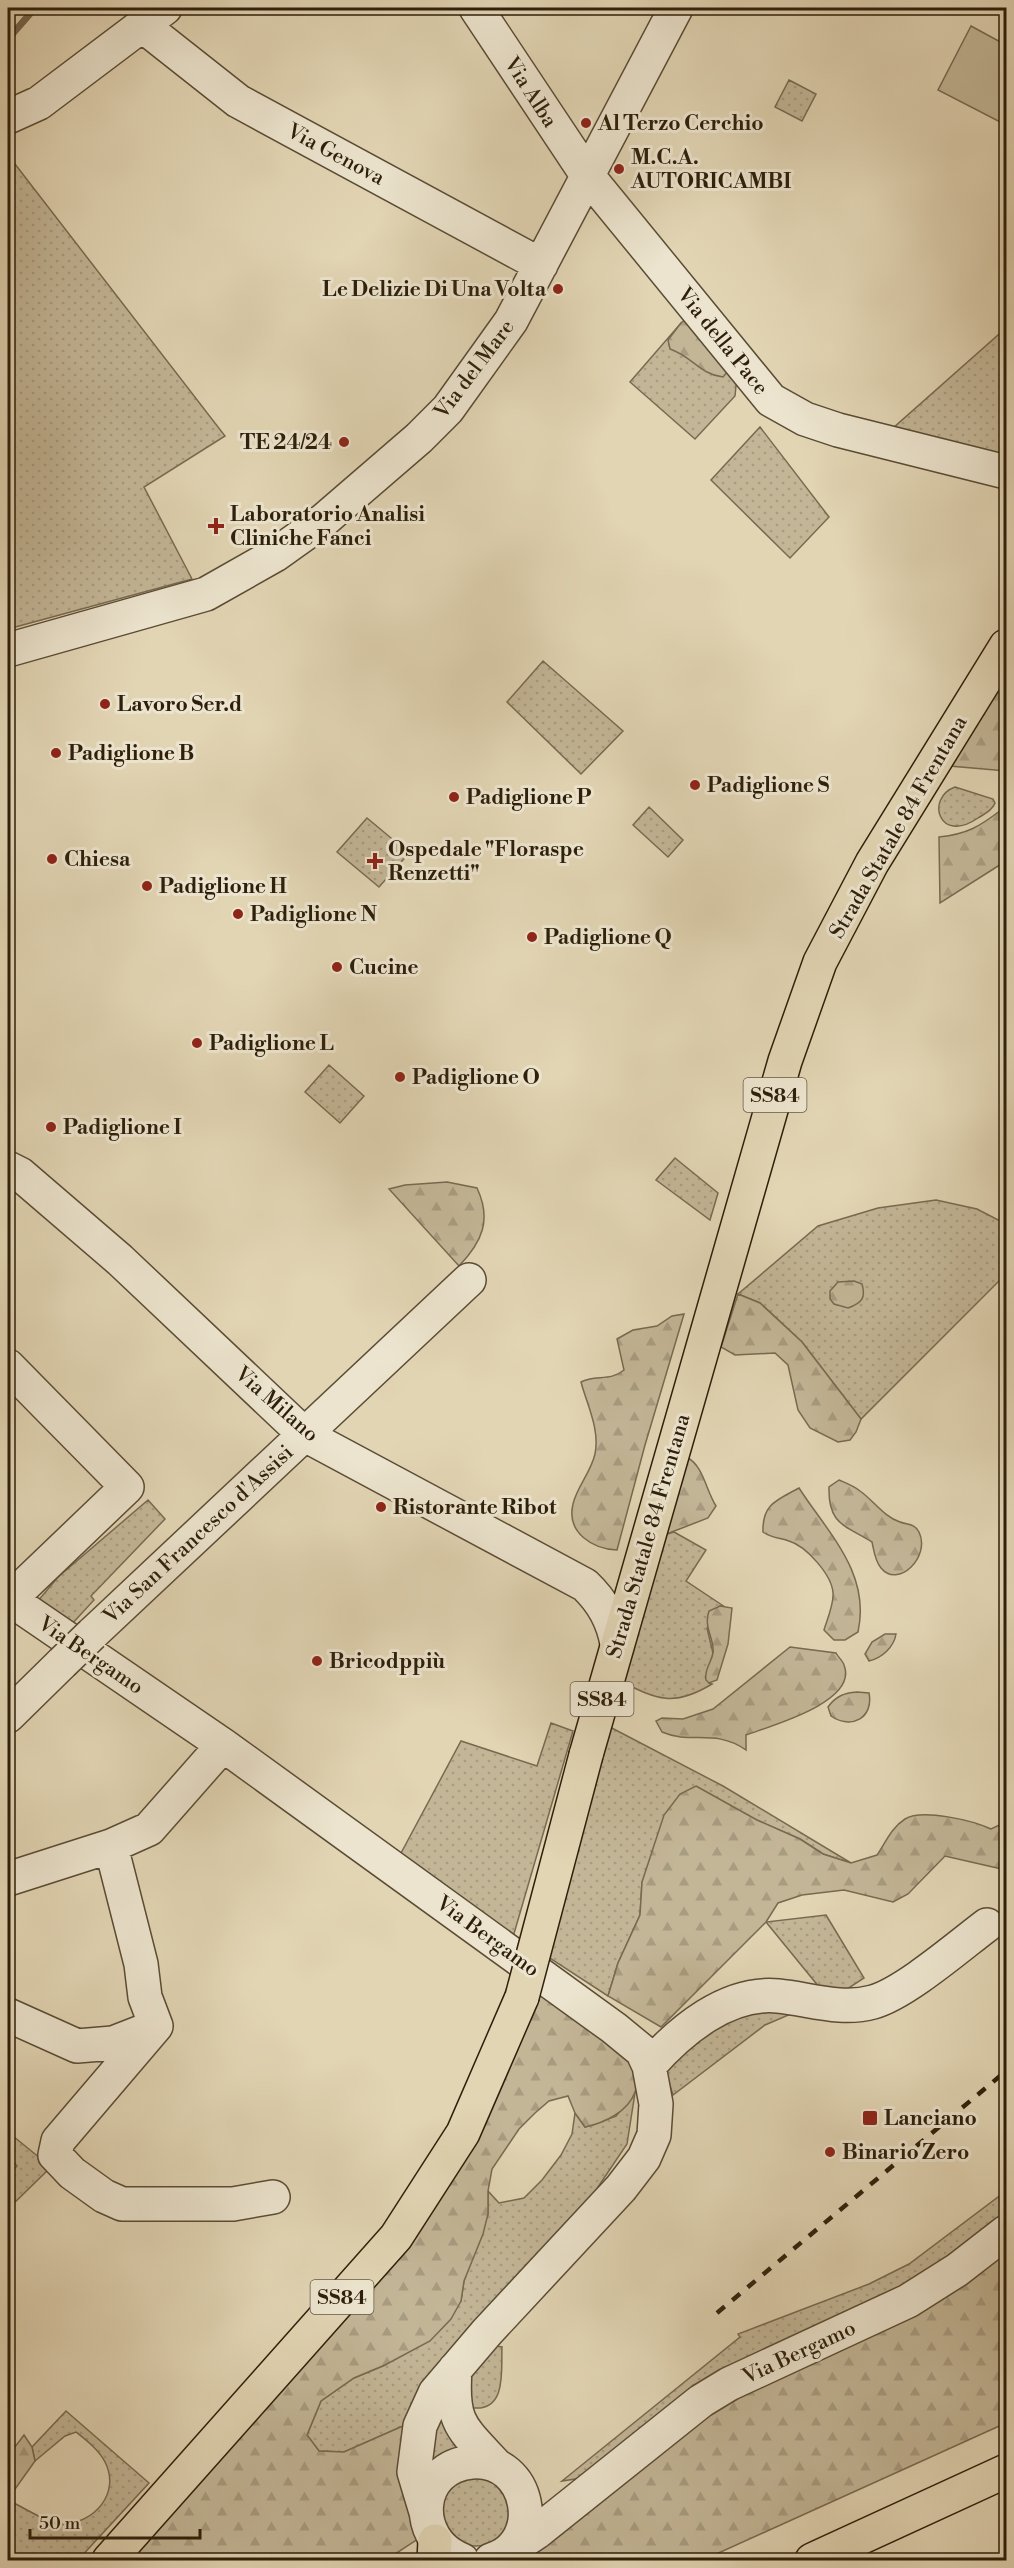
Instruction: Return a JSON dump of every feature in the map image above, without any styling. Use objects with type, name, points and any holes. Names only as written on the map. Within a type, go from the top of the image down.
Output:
[{"type":"main road","name":"Strada Statale 84 Frentana","points":[[109,2560],[396,2237],[463,2133],[522,1997],[634,1582],[785,1060],[820,962],[872,863],[1006,646]]},
{"type":"main road","points":[[812,2560],[1006,2471]]},
{"type":"street","name":"Via Alba","points":[[476,8],[587,175]]},
{"type":"street","name":"Via del Mare","points":[[8,650],[206,594],[275,555],[324,520],[419,438],[448,409],[511,321],[676,8]]},
{"type":"street","points":[[8,117],[39,103],[154,17]]},
{"type":"street","name":"Via Genova","points":[[154,17],[238,101],[541,265]]},
{"type":"street","points":[[8,132],[37,110],[39,103]]},
{"type":"street","name":"Via della Pace","points":[[587,175],[771,400],[806,419],[838,430],[1006,472]]},
{"type":"street","name":"Via Milano","points":[[8,1168],[20,1174],[120,1260],[305,1435],[585,1585],[605,1610],[617,1644]]},
{"type":"street","name":"Via San Francesco d'Assisi","points":[[8,1716],[92,1634],[470,1280]]},
{"type":"street","points":[[8,1366],[127,1487],[9,1598]]},
{"type":"street","name":"Via Milano","points":[[585,1585],[608,1586],[634,1582]]},
{"type":"street","name":"Via Bergamo","points":[[9,1598],[223,1745],[614,2028],[642,2051],[650,2066],[656,2104],[654,2135],[644,2158],[621,2188],[455,2368],[435,2393],[420,2426],[414,2472],[432,2538]]},
{"type":"street","points":[[8,1879],[111,1845],[149,1829],[223,1745]]},
{"type":"street","points":[[111,1845],[141,1964],[145,1997],[156,2026]]},
{"type":"street","points":[[650,2066],[662,2052],[697,2023],[717,2009],[745,1998],[775,1995],[827,2004],[851,2005],[874,2002],[900,1989],[987,1925]]},
{"type":"street","points":[[8,2015],[77,2046],[113,2043],[156,2026]]},
{"type":"street","points":[[156,2026],[58,2141],[55,2155],[72,2173],[104,2196],[122,2204],[232,2204],[273,2197]]},
{"type":"street","name":"Via Bergamo","points":[[502,2554],[537,2532],[701,2401],[729,2384],[908,2301],[957,2270],[1006,2232]]},
{"type":"street","points":[[455,2368],[454,2404],[459,2422],[497,2466],[508,2473],[520,2488],[525,2500],[526,2519],[520,2537],[502,2554]]},
{"type":"street","points":[[462,2560],[443,2550],[432,2538],[432,2488],[449,2470],[472,2462],[497,2466]]},
{"type":"street","name":"Via Bergamo","points":[[520,2488],[543,2494],[563,2493],[598,2483]]},
{"type":"green space","points":[[971,26],[1006,45],[1006,125],[938,90]]},
{"type":"green space","points":[[789,80],[816,94],[802,121],[775,107]]},
{"type":"green space","points":[[8,155],[225,436],[144,487],[192,579],[8,629]]},
{"type":"green space","points":[[690,315],[729,370],[723,377],[702,369],[685,356],[670,349],[668,340]]},
{"type":"green space","points":[[681,323],[737,376],[735,396],[695,439],[630,382]]},
{"type":"green space","points":[[1006,328],[1006,459],[892,429]]},
{"type":"green space","points":[[760,427],[829,517],[790,558],[711,480]]},
{"type":"green space","points":[[543,661],[623,731],[581,774],[507,702]]},
{"type":"green space","points":[[1006,671],[1006,771],[950,766]]},
{"type":"green space","points":[[955,787],[993,799],[995,803],[988,812],[965,825],[954,826],[946,823],[941,817],[940,800]]},
{"type":"green space","points":[[649,807],[683,840],[668,857],[633,825]]},
{"type":"green space","points":[[1001,810],[1006,811],[1006,861],[940,903],[939,837],[972,829]]},
{"type":"green space","points":[[367,818],[409,853],[379,887],[337,852]]},
{"type":"green space","points":[[329,1065],[364,1096],[340,1123],[305,1092]]},
{"type":"green space","points":[[675,1158],[718,1193],[710,1220],[656,1180]]},
{"type":"green space","points":[[447,1182],[477,1188],[484,1210],[479,1239],[459,1266],[389,1189],[405,1185]]},
{"type":"green space","points":[[936,1200],[977,1209],[1006,1224],[1006,1274],[861,1419],[802,1342],[760,1303],[738,1294],[818,1226],[878,1208]]},
{"type":"green space","points":[[854,1281],[862,1284],[863,1296],[860,1302],[848,1308],[834,1304],[830,1299],[830,1291],[838,1282]]},
{"type":"green space","points":[[738,1294],[760,1303],[802,1342],[861,1419],[850,1440],[838,1442],[810,1428],[798,1410],[788,1365],[775,1353],[735,1355],[721,1347]]},
{"type":"green space","points":[[684,1314],[617,1550],[591,1543],[578,1531],[572,1514],[575,1498],[593,1461],[596,1445],[592,1417],[581,1382],[592,1378],[613,1376],[624,1370],[617,1339],[633,1330],[657,1326],[672,1316]]},
{"type":"green space","points":[[688,1458],[701,1472],[716,1506],[708,1518],[664,1535]]},
{"type":"green space","points":[[839,1480],[858,1489],[894,1520],[917,1529],[922,1542],[921,1551],[911,1567],[896,1575],[888,1574],[877,1562],[872,1542],[846,1527],[835,1517],[829,1500],[829,1487]]},
{"type":"green space","points":[[799,1488],[834,1538],[853,1572],[860,1611],[858,1632],[845,1640],[834,1640],[824,1630],[833,1593],[828,1578],[817,1562],[796,1544],[763,1532],[765,1515],[772,1504]]},
{"type":"green space","points":[[148,1500],[165,1519],[91,1596],[94,1600],[70,1626],[37,1602],[58,1577]]},
{"type":"green space","points":[[674,1532],[706,1550],[686,1581],[725,1607],[720,1606],[707,1628],[713,1653],[709,1683],[712,1684],[687,1696],[666,1698],[645,1693],[620,1681],[664,1535]]},
{"type":"green space","points":[[720,1606],[732,1608],[728,1644],[717,1680],[709,1683],[706,1680],[706,1673],[713,1648],[707,1623],[709,1611]]},
{"type":"green space","points":[[885,1634],[896,1634],[893,1643],[883,1655],[869,1661],[865,1654],[872,1642]]},
{"type":"green space","points":[[790,1647],[836,1653],[843,1662],[845,1678],[838,1690],[826,1701],[792,1719],[746,1735],[746,1750],[724,1740],[673,1736],[662,1732],[656,1721],[662,1718],[683,1719],[713,1709]]},
{"type":"green space","points":[[869,1693],[870,1702],[864,1715],[859,1719],[846,1722],[831,1716],[828,1707],[834,1700],[844,1694]]},
{"type":"green space","points":[[551,1723],[573,1731],[513,1937],[400,1855],[461,1741],[537,1766]]},
{"type":"green space","points":[[608,1726],[723,1786],[851,1863],[823,1854],[800,1839],[757,1820],[642,1882],[640,1915],[618,1963],[608,1996],[545,1955]]},
{"type":"green space","points":[[696,1786],[757,1820],[800,1839],[823,1854],[851,1863],[877,1855],[896,1827],[905,1819],[913,1816],[948,1817],[991,1829],[1006,1822],[1006,1870],[945,1856],[908,1894],[893,1902],[844,1890],[802,1895],[778,1903],[766,1922],[661,2027],[608,1996],[618,1963],[640,1915],[642,1882],[664,1815],[680,1794]]},
{"type":"green space","points":[[826,1915],[864,1978],[835,1997],[824,1993],[766,1922]]},
{"type":"green space","points":[[540,1978],[637,2067],[637,2086],[632,2099],[614,2116],[585,2127],[575,2113],[568,2096],[549,2101],[519,2129],[492,2169],[488,2191],[488,2214],[483,2234],[464,2281],[461,2301],[451,2319],[430,2341],[385,2365],[354,2378],[321,2401],[307,2435],[319,2451],[344,2452],[412,2422],[424,2535],[386,2560],[121,2560],[379,2265]]},
{"type":"green space","points":[[771,2002],[791,2014],[765,2025],[673,2095],[663,2064],[701,2029]]},
{"type":"green space","points":[[635,2093],[627,2144],[594,2193],[412,2422],[344,2452],[319,2451],[307,2435],[321,2401],[354,2378],[385,2365],[461,2301],[464,2281],[488,2214],[488,2191],[499,2203],[524,2198],[542,2180],[561,2155],[572,2134],[575,2113],[585,2127],[616,2116]]},
{"type":"green space","points":[[8,2132],[51,2167],[8,2209],[8,2176],[17,2166],[8,2156]]},
{"type":"green space","points":[[1006,2191],[1006,2217],[958,2254],[582,2478],[562,2481],[740,2337],[738,2334],[869,2284],[909,2264]]},
{"type":"green space","points":[[1006,2239],[1006,2423],[703,2560],[508,2560],[706,2407]]},
{"type":"green space","points":[[496,2346],[502,2347],[500,2387],[497,2396],[485,2407],[474,2408],[465,2398],[464,2382]]},
{"type":"green space","points":[[443,2399],[460,2447],[424,2467]]},
{"type":"green space","points":[[66,2411],[149,2483],[78,2560],[14,2560],[8,2553],[8,2500],[42,2518],[62,2524],[74,2523],[94,2513],[102,2505],[107,2495],[110,2485],[105,2462],[96,2449],[76,2432],[65,2436],[35,2461],[32,2447]]},
{"type":"green space","points":[[24,2435],[32,2447],[35,2461],[8,2499],[8,2456]]},
{"type":"green space","points":[[476,2478],[489,2481],[500,2488],[507,2499],[510,2512],[507,2525],[500,2536],[489,2543],[476,2546],[463,2543],[452,2536],[445,2525],[442,2512],[445,2499],[452,2488],[463,2481]]},
{"type":"waterway","points":[[8,39],[35,8]]},
{"type":"railway","points":[[717,2313],[1006,2071]]},
{"type":"place","name":"Al Terzo Cerchio","points":[[586,123]]},
{"type":"place","name":"M.C.A. AUTORICAMBI","points":[[619,169]]},
{"type":"place","name":"Le Delizie Di Una Volta","points":[[558,289]]},
{"type":"place","name":"TE 24/24","points":[[344,442]]},
{"type":"place","name":"Laboratorio Analisi Cliniche Fanci","points":[[216,526]]},
{"type":"place","name":"Lavoro Ser.d","points":[[105,704]]},
{"type":"place","name":"Padiglione B","points":[[56,753]]},
{"type":"place","name":"Padiglione S","points":[[695,785]]},
{"type":"place","name":"Padiglione P","points":[[454,797]]},
{"type":"place","name":"Chiesa","points":[[52,859]]},
{"type":"place","name":"Ospedale \"Floraspe Renzetti\"","points":[[375,861]]},
{"type":"place","name":"Padiglione H","points":[[147,886]]},
{"type":"place","name":"Padiglione N","points":[[238,914]]},
{"type":"place","name":"Padiglione Q","points":[[532,937]]},
{"type":"place","name":"Cucine","points":[[337,967]]},
{"type":"place","name":"Padiglione L","points":[[197,1043]]},
{"type":"place","name":"Padiglione O","points":[[400,1077]]},
{"type":"place","name":"Padiglione I","points":[[51,1127]]},
{"type":"place","name":"Ristorante Ribot","points":[[381,1507]]},
{"type":"place","name":"Bricodppiù","points":[[317,1661]]},
{"type":"place","name":"Lanciano","points":[[870,2118]]},
{"type":"place","name":"Binario Zero","points":[[830,2152]]}]
